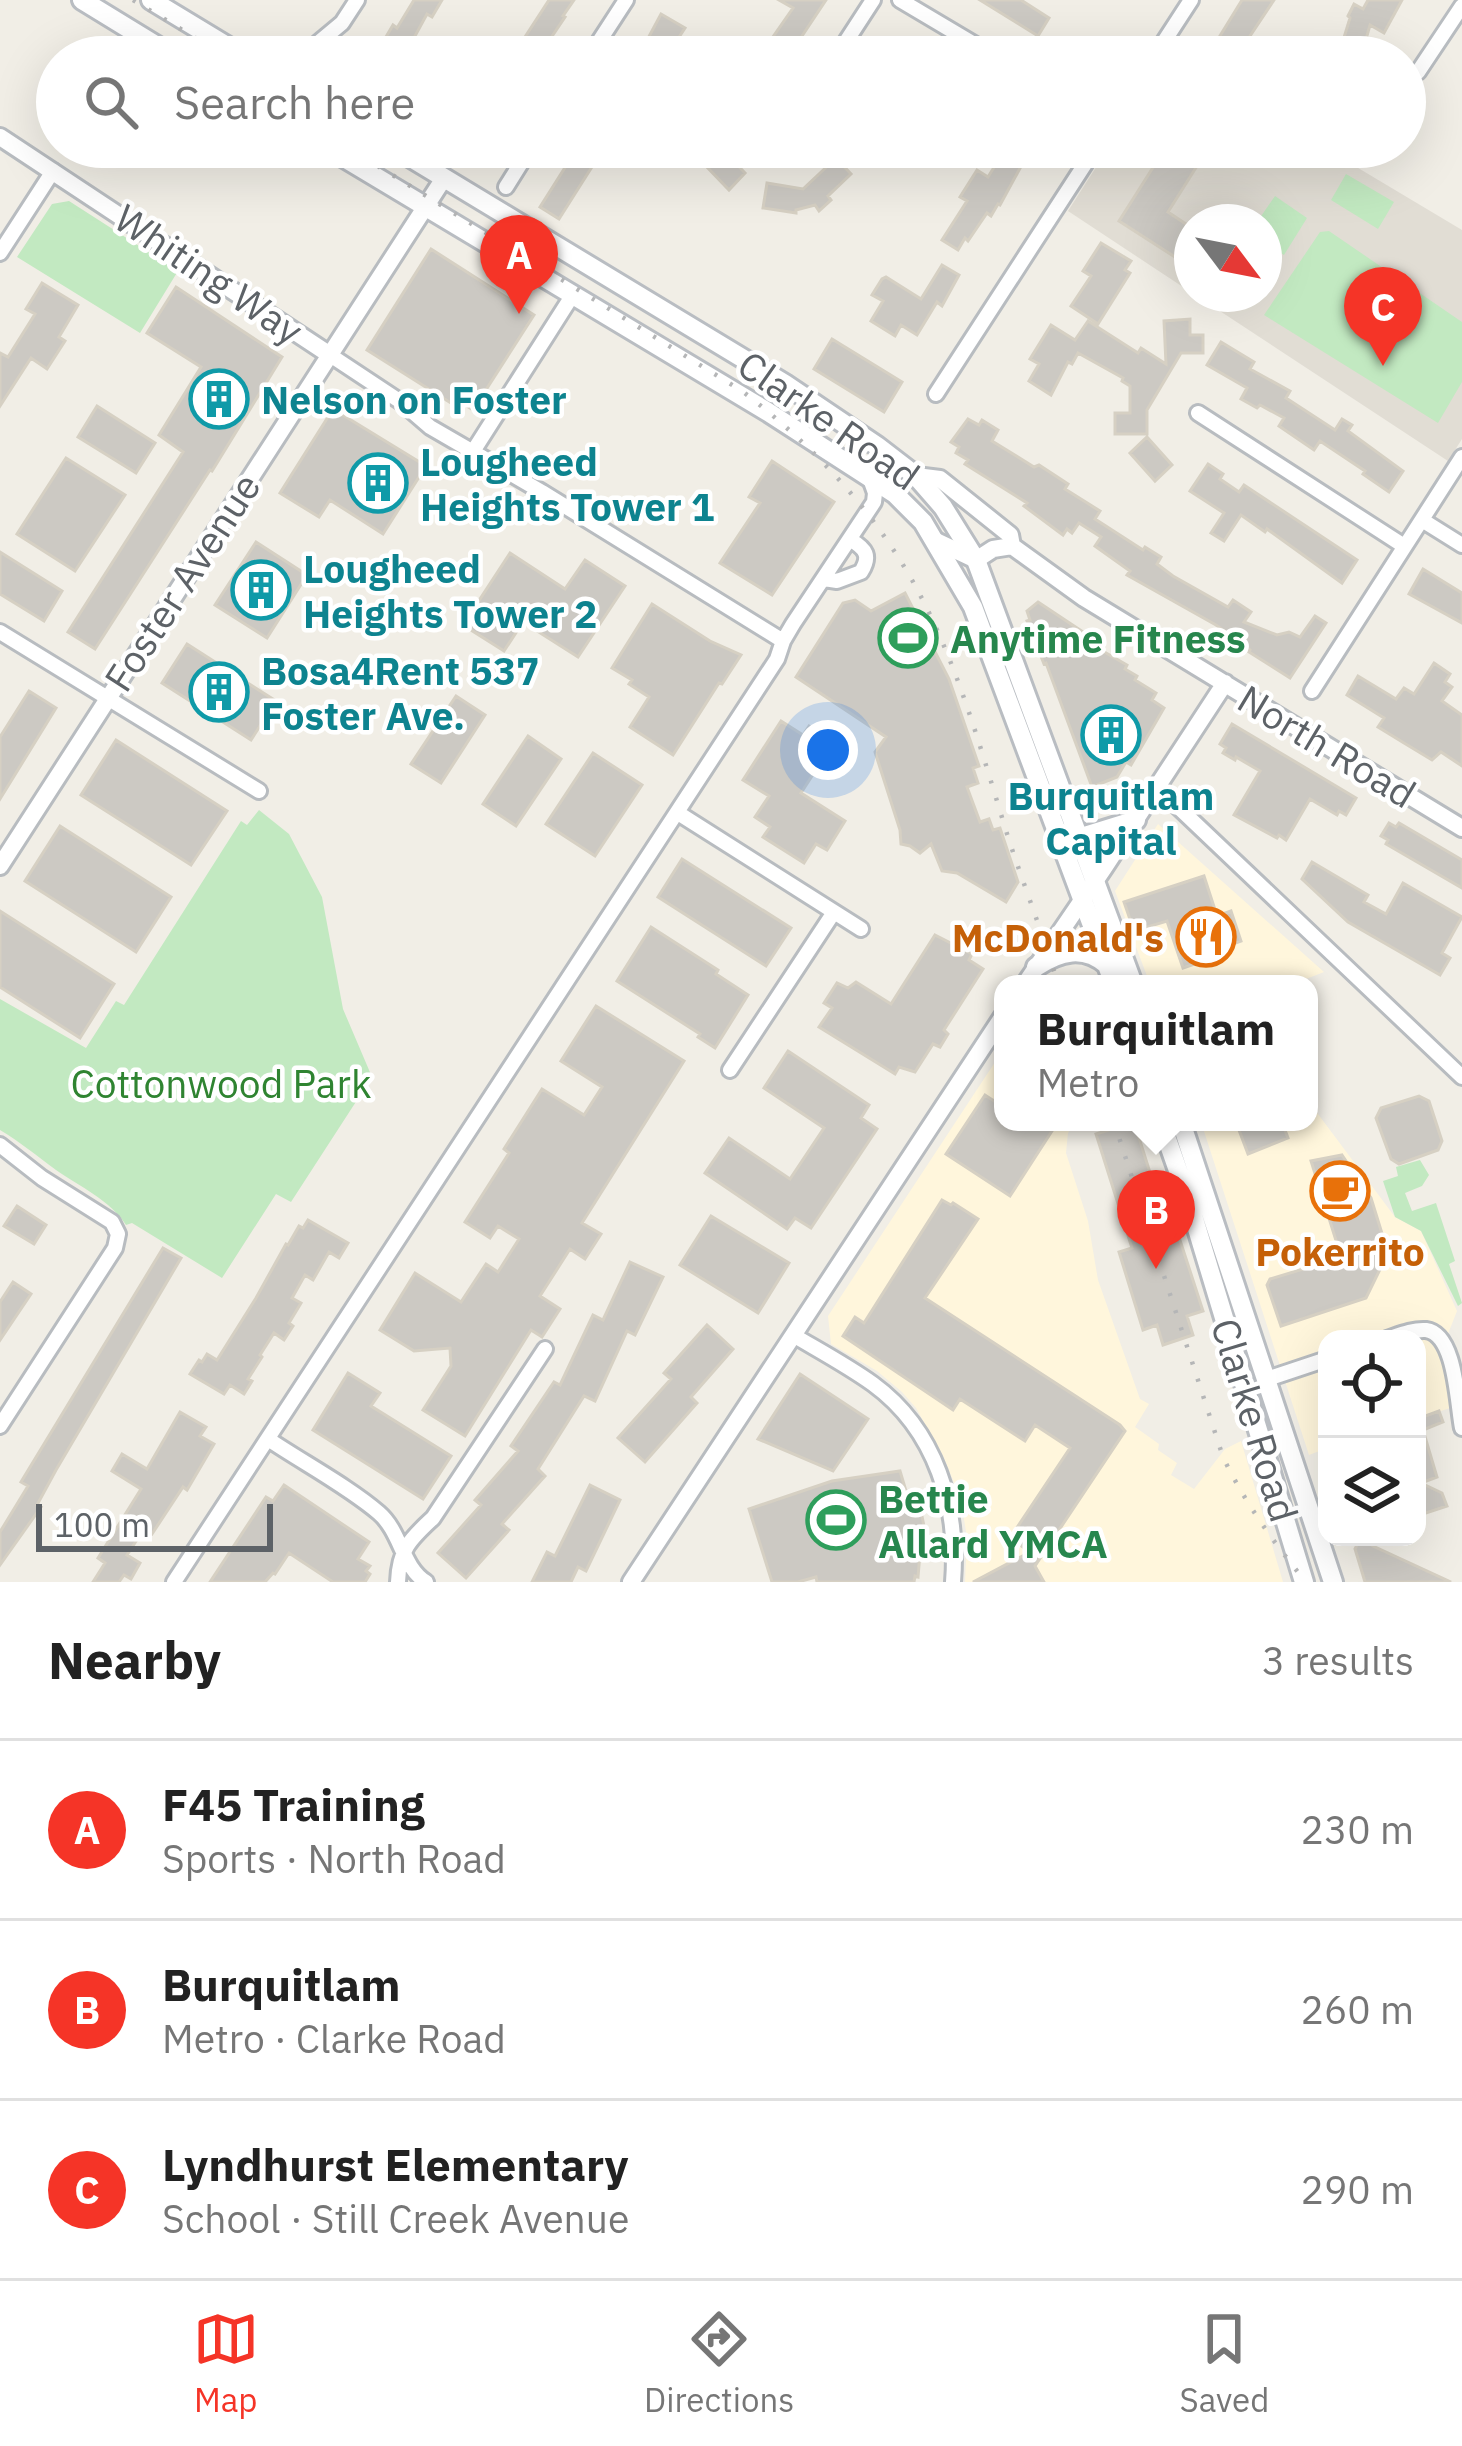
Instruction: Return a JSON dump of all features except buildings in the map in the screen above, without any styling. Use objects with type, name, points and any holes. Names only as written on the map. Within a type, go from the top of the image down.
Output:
[{"type":"main road","points":[[82,0],[141,36]]},
{"type":"main road","points":[[151,0],[210,36]]},
{"type":"main road","points":[[362,168],[869,476],[895,494],[936,541]]},
{"type":"main road","name":"Clarke Road","points":[[428,168],[785,384],[916,476],[943,507],[976,560],[1130,975]]},
{"type":"main road","name":"Clarke Road","points":[[936,541],[973,607],[1110,975]]},
{"type":"main road","points":[[1081,837],[1136,820]]},
{"type":"main road","points":[[1036,967],[1078,951],[1096,956],[1110,975]]},
{"type":"main road","name":"Clarke Road","points":[[1164,1131],[1304,1582]]},
{"type":"main road","name":"Clarke Road","points":[[1184,1131],[1333,1582]]},
{"type":"main road","points":[[1180,1176],[1201,1183]]},
{"type":"main road","points":[[1246,1385],[1267,1379]]},
{"type":"street","points":[[326,36],[357,0]]},
{"type":"street","points":[[603,36],[626,0]]},
{"type":"street","points":[[849,36],[872,0]]},
{"type":"street","points":[[900,0],[961,36]]},
{"type":"street","points":[[1168,36],[1191,0]]},
{"type":"street","points":[[1426,60],[1462,6]]},
{"type":"street","name":"Whiting Way","points":[[0,136],[36,160]]},
{"type":"street","name":"Whiting Way","points":[[48,168],[401,402],[430,427],[783,641]]},
{"type":"street","points":[[506,187],[518,168]]},
{"type":"street","points":[[936,394],[1082,168]]},
{"type":"street","points":[[0,253],[53,171]]},
{"type":"street","name":"Foster Avenue","points":[[0,866],[444,178]]},
{"type":"street","points":[[472,453],[572,296]]},
{"type":"street","points":[[1198,413],[1404,546]]},
{"type":"street","points":[[1312,691],[1462,457]]},
{"type":"street","points":[[174,1582],[678,813],[851,540],[874,502],[869,476]]},
{"type":"street","name":"North Road","points":[[916,476],[940,479],[1010,535],[1012,546],[1084,598],[1462,828]]},
{"type":"street","points":[[1422,520],[1462,545]]},
{"type":"street","points":[[828,574],[837,581],[861,572],[866,550],[851,540]]},
{"type":"street","points":[[936,541],[976,560],[992,549],[1012,546]]},
{"type":"street","points":[[0,632],[260,791]]},
{"type":"street","points":[[1030,975],[1225,683]]},
{"type":"street","points":[[1158,788],[1462,1077]]},
{"type":"street","points":[[678,813],[861,928]]},
{"type":"street","points":[[730,1070],[834,912]]},
{"type":"street","points":[[631,1582],[994,1030]]},
{"type":"street","points":[[0,1145],[112,1222],[118,1234],[115,1248],[0,1426]]},
{"type":"street","points":[[1426,1330],[1442,1340],[1450,1360],[1462,1428]]},
{"type":"street","points":[[794,1335],[873,1383],[922,1438],[949,1501],[955,1532],[952,1582]]},
{"type":"street","points":[[398,1582],[399,1561],[412,1538],[433,1518],[545,1349]]},
{"type":"street","points":[[1267,1379],[1318,1362]]},
{"type":"street","points":[[268,1439],[380,1514],[394,1531],[414,1574],[426,1582]]},
{"type":"shaded area","points":[[1096,168],[1358,168],[1462,230],[1462,439],[1448,461],[1221,312],[1282,312],[1282,204],[1174,204],[1174,281],[1068,211]]},
{"type":"shaded area","points":[[1158,824],[1324,972],[1147,975],[1115,891]]},
{"type":"shaded area","points":[[994,1064],[994,1131],[1069,1131],[1066,1153],[1088,1221],[1098,1280],[1140,1399],[1149,1404],[1135,1427],[1177,1463],[1171,1475],[1194,1489],[1225,1449],[1241,1441],[1283,1582],[965,1582],[967,1538],[961,1500],[944,1458],[902,1392],[831,1344],[828,1316]]},
{"type":"shaded area","points":[[1318,1114],[1395,1217],[1421,1231],[1457,1311],[1442,1349],[1453,1407],[1426,1416],[1426,1330],[1318,1330],[1318,1452],[1309,1455],[1204,1131],[1318,1131]]},
{"type":"green space","points":[[1346,174],[1394,202],[1378,229],[1331,200]]},
{"type":"green space","points":[[1275,196],[1307,218],[1284,255],[1282,204],[1269,204]]},
{"type":"green space","points":[[69,201],[178,271],[140,333],[17,257],[52,204]]},
{"type":"green space","points":[[1329,231],[1462,322],[1462,382],[1438,423],[1264,315],[1282,312],[1282,288],[1320,232]]},
{"type":"green space","name":"Cottonwood Park","points":[[259,810],[289,834],[322,897],[343,1009],[372,1077],[291,1202],[276,1194],[222,1278],[132,1223],[126,1225],[103,1201],[0,1130],[0,999],[86,1048],[116,1001],[124,1005],[241,821],[247,825]]},
{"type":"green space","points":[[1420,1160],[1429,1175],[1422,1186],[1405,1193],[1412,1211],[1436,1203],[1455,1261],[1449,1264],[1462,1303],[1458,1306],[1421,1231],[1395,1217],[1383,1181],[1398,1176],[1396,1167]]},
{"type":"railway","points":[[133,0],[192,36]]},
{"type":"railway","points":[[381,168],[742,391],[791,432],[857,501],[912,580],[942,642],[1055,975]]},
{"type":"railway","points":[[1117,1131],[1223,1457],[1261,1522],[1306,1582]]},
{"type":"place","name":"F45 Training","points":[[519,314]]},
{"type":"place","name":"Lyndhurst Elementary","points":[[1383,366]]},
{"type":"place","name":"Nelson on Foster","points":[[219,399]]},
{"type":"place","name":"Lougheed Heights Tower 1","points":[[378,483]]},
{"type":"place","name":"Lougheed Heights Tower 2","points":[[261,590]]},
{"type":"place","name":"Anytime Fitness","points":[[908,638]]},
{"type":"place","name":"Bosa4Rent 537 Foster Ave.","points":[[219,692]]},
{"type":"place","name":"Burquitlam Capital","points":[[1111,735]]},
{"type":"place","name":"McDonald's","points":[[1206,937]]},
{"type":"place","name":"Pokerrito","points":[[1340,1191]]},
{"type":"place","name":"Burquitlam","points":[[1156,1269]]},
{"type":"place","name":"Bettie Allard YMCA","points":[[836,1520]]}]
